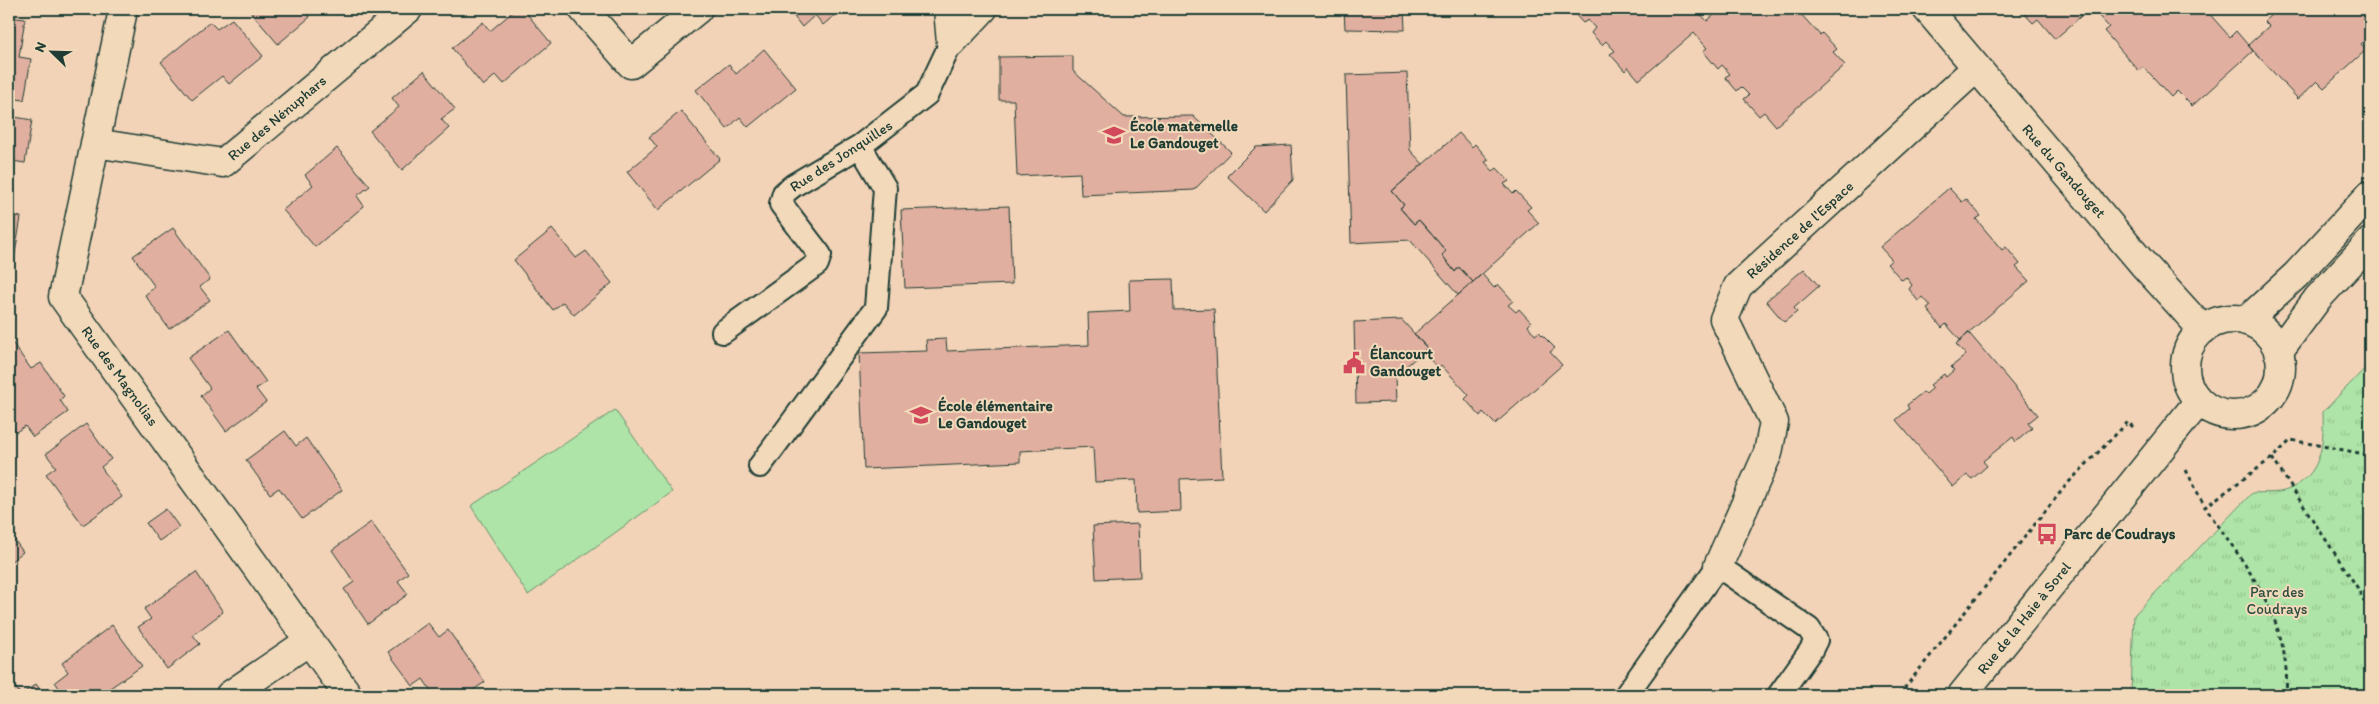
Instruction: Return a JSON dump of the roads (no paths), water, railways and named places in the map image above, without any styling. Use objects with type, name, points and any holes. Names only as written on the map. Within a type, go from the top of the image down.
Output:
[{"type":"street","name":"Rue des Magnolias","points":[[120,9],[122,15],[63,297],[348,695]]},
{"type":"street","name":"Rue des Nénuphars","points":[[95,143],[223,163],[408,9]]},
{"type":"street","points":[[583,9],[631,64],[698,9]]},
{"type":"street","points":[[948,9],[951,44]]},
{"type":"street","name":"Rue des Jonquilles","points":[[951,44],[983,9]]},
{"type":"street","name":"Rue du Gandouget","points":[[1927,9],[2203,330]]},
{"type":"street","name":"Résidence de l'Espace","points":[[1718,566],[1768,453],[1774,422],[1724,320],[1738,286],[1976,68]]},
{"type":"street","points":[[2246,321],[2296,276],[2370,195]]},
{"type":"street","points":[[2278,352],[2318,298],[2370,242]]},
{"type":"street","points":[[2237,318],[2246,321],[2258,325],[2274,342],[2281,364],[2277,387],[2262,405],[2241,415],[2218,413],[2199,401],[2187,381],[2185,358],[2195,336],[2214,322],[2237,318]]},
{"type":"street","name":"Rue de la Haie à Sorel","points":[[1962,695],[2199,401]]},
{"type":"street","points":[[230,695],[310,641]]},
{"type":"lane","name":"Rue des Jonquilles","points":[[724,332],[817,264],[820,255],[781,204],[784,193],[794,185],[860,146],[926,94],[951,44]]},
{"type":"lane","points":[[760,466],[876,308],[885,188],[860,146]]},
{"type":"lane","points":[[1626,695],[1718,566],[1809,629],[1816,640],[1812,650],[1779,695]]},
{"type":"place","name":"École maternelle Le Gandouget","points":[[1114,135]]},
{"type":"place","name":"Élancourt Gandouget","points":[[1354,363]]},
{"type":"place","name":"École élémentaire Le Gandouget","points":[[921,415]]},
{"type":"place","name":"Parc de Coudrays","points":[[2047,534]]},
{"type":"park label","name":"Parc des Coudrays","points":[[2277,600]]}]
